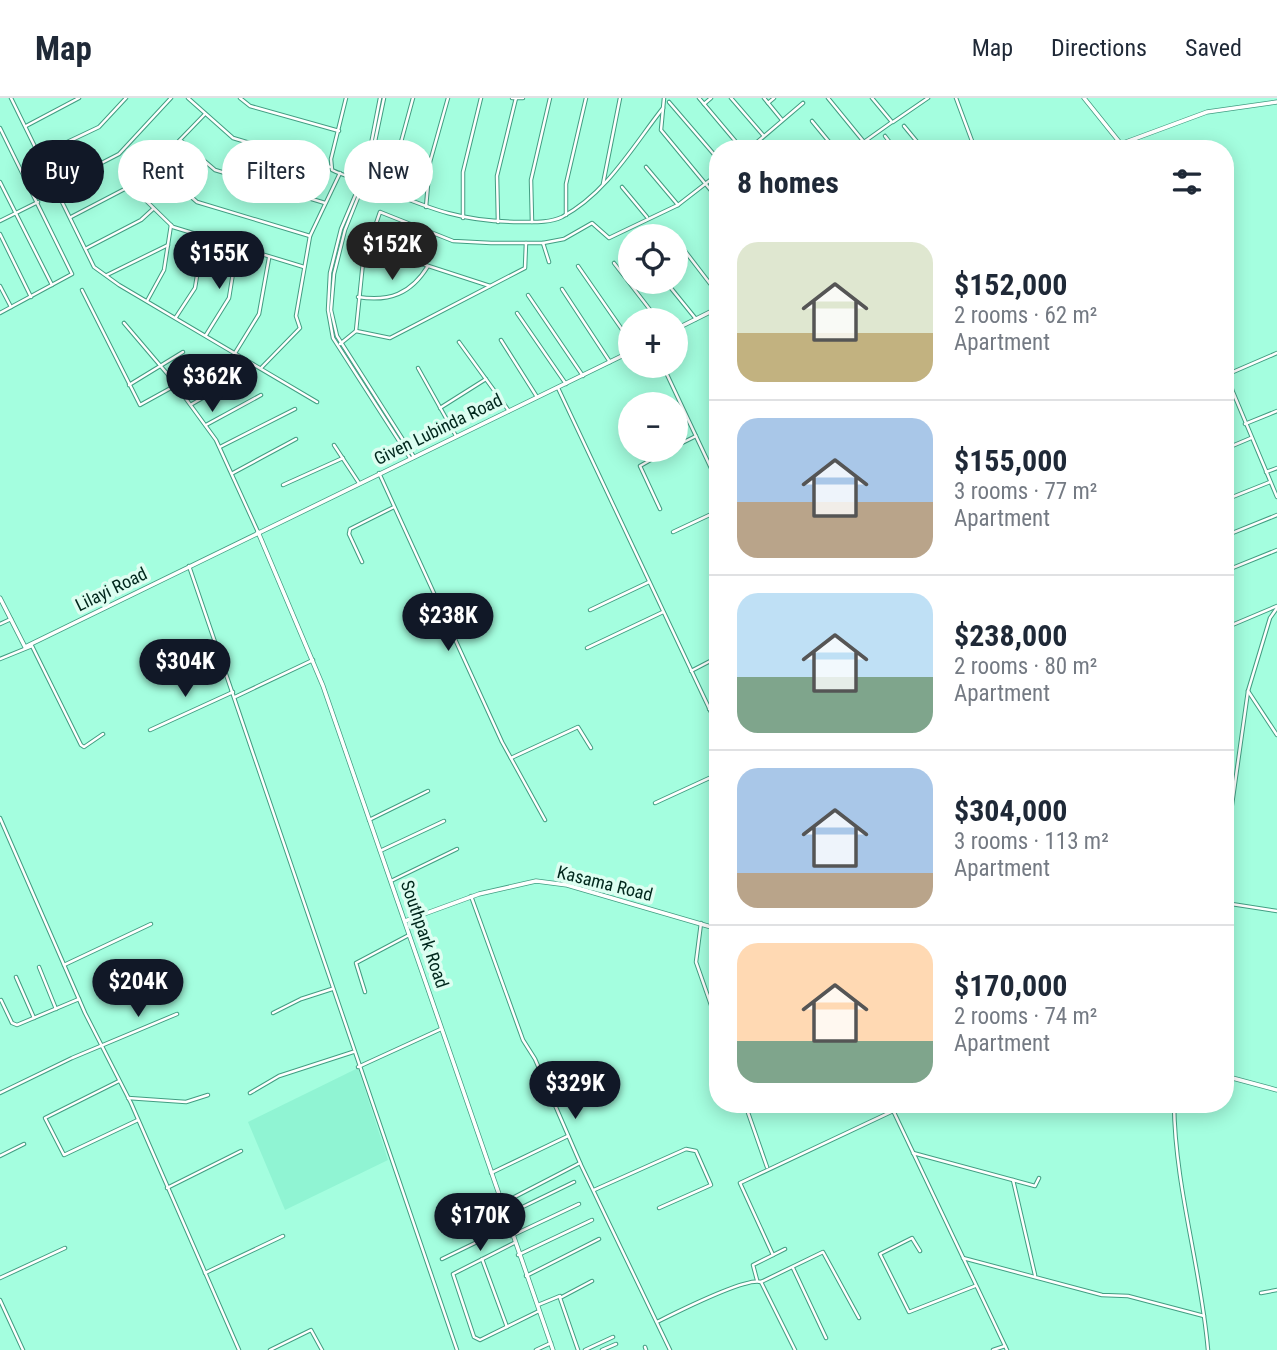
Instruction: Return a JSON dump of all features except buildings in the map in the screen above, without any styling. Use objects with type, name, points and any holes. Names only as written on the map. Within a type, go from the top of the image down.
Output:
[{"type":"street","points":[[11,98],[32,140]]},
{"type":"street","points":[[25,126],[79,98]]},
{"type":"street","points":[[71,140],[99,127],[126,98]]},
{"type":"street","points":[[104,162],[119,154],[171,98]]},
{"type":"street","points":[[188,98],[233,138],[240,140]]},
{"type":"street","points":[[240,98],[250,107],[339,131]]},
{"type":"street","points":[[344,174],[330,167],[345,98]]},
{"type":"street","points":[[373,140],[382,98]]},
{"type":"street","points":[[401,140],[412,98]]},
{"type":"street","points":[[426,207],[430,162],[448,98]]},
{"type":"street","points":[[463,219],[463,172],[481,98]]},
{"type":"street","points":[[498,222],[497,176],[514,98],[523,98]]},
{"type":"street","points":[[532,222],[531,180],[550,98]]},
{"type":"street","points":[[566,215],[566,184],[586,98]]},
{"type":"street","points":[[603,184],[620,98]]},
{"type":"street","points":[[664,98],[660,130],[709,189]]},
{"type":"street","points":[[699,98],[734,140]]},
{"type":"street","points":[[704,104],[711,98]]},
{"type":"street","points":[[732,98],[764,136]]},
{"type":"street","points":[[764,98],[782,121]]},
{"type":"street","points":[[768,103],[774,98]]},
{"type":"street","points":[[828,98],[862,140]]},
{"type":"street","points":[[872,98],[892,122]]},
{"type":"street","points":[[867,140],[928,98]]},
{"type":"street","points":[[956,98],[972,140]]},
{"type":"street","points":[[1084,98],[1118,140]]},
{"type":"street","points":[[1132,140],[1207,113],[1277,102]]},
{"type":"street","points":[[669,103],[709,149]]},
{"type":"street","points":[[759,140],[803,103]]},
{"type":"street","points":[[415,203],[463,219],[498,222],[556,219],[566,215],[603,184],[663,108]]},
{"type":"street","points":[[180,140],[205,114]]},
{"type":"street","points":[[811,121],[827,140]]},
{"type":"street","points":[[904,126],[916,140]]},
{"type":"street","points":[[0,130],[21,170]]},
{"type":"street","points":[[885,136],[888,140]]},
{"type":"street","points":[[646,167],[678,205]]},
{"type":"street","points":[[330,193],[340,173]]},
{"type":"street","points":[[340,345],[356,331],[358,296],[367,246],[380,212],[453,241],[543,243],[564,239],[592,223],[609,238],[678,205],[709,181]]},
{"type":"street","points":[[0,182],[52,286]]},
{"type":"street","points":[[622,187],[648,218]]},
{"type":"street","points":[[70,218],[118,193]]},
{"type":"street","points":[[0,221],[36,203]]},
{"type":"street","points":[[0,313],[72,274],[38,203]]},
{"type":"street","points":[[63,203],[94,267],[317,402]]},
{"type":"street","points":[[147,203],[171,226],[203,239],[304,268]]},
{"type":"street","points":[[200,203],[310,236]]},
{"type":"street","points":[[261,368],[300,328],[296,316],[310,236],[325,203]]},
{"type":"street","points":[[356,203],[345,230],[334,274],[332,321],[340,345],[412,457]]},
{"type":"street","points":[[86,249],[141,220],[153,209]]},
{"type":"street","points":[[147,301],[164,270],[171,226]]},
{"type":"street","points":[[0,234],[31,297]]},
{"type":"street","points":[[176,318],[195,288],[203,239]]},
{"type":"street","points":[[356,331],[390,338],[525,268],[526,243]]},
{"type":"street","points":[[543,243],[549,262]]},
{"type":"street","points":[[107,275],[168,245]]},
{"type":"street","points":[[367,246],[490,286]]},
{"type":"street","points":[[205,336],[230,294],[237,248]]},
{"type":"street","points":[[688,255],[709,282]]},
{"type":"street","points":[[235,354],[259,314],[269,258]]},
{"type":"street","points":[[614,263],[649,308]]},
{"type":"street","points":[[358,296],[383,301],[419,281],[428,266]]},
{"type":"street","points":[[578,266],[618,324]]},
{"type":"street","points":[[0,286],[11,307]]},
{"type":"street","points":[[562,289],[610,362]]},
{"type":"street","points":[[82,290],[129,386],[142,406],[209,367]]},
{"type":"street","points":[[676,294],[696,319]]},
{"type":"street","points":[[528,295],[583,376]]},
{"type":"street","points":[[688,323],[709,312]]},
{"type":"street","points":[[517,313],[566,384]]},
{"type":"street","points":[[124,323],[177,386],[220,447],[258,532]]},
{"type":"street","points":[[500,340],[537,397]]},
{"type":"street","points":[[459,342],[509,411]]},
{"type":"street","points":[[129,386],[183,352]]},
{"type":"street","points":[[1234,370],[1277,353]]},
{"type":"street","name":"Given Lubinda Road","points":[[258,532],[618,358]]},
{"type":"street","points":[[418,368],[456,436]]},
{"type":"street","points":[[669,378],[709,464]]},
{"type":"street","points":[[440,408],[486,379]]},
{"type":"street","points":[[191,405],[232,381]]},
{"type":"street","points":[[558,388],[709,709]]},
{"type":"street","points":[[206,426],[261,395]]},
{"type":"street","points":[[1234,396],[1277,497]]},
{"type":"street","points":[[220,447],[295,408]]},
{"type":"street","points":[[1245,424],[1277,411]]},
{"type":"street","points":[[688,440],[696,436]]},
{"type":"street","points":[[1234,445],[1251,438]]},
{"type":"street","points":[[233,473],[296,439]]},
{"type":"street","points":[[334,444],[359,483]]},
{"type":"street","points":[[283,485],[343,458]]},
{"type":"street","points":[[647,462],[640,466],[660,509]]},
{"type":"street","points":[[1266,472],[1277,468]]},
{"type":"street","points":[[379,473],[511,758],[545,820]]},
{"type":"street","points":[[1234,496],[1270,482]]},
{"type":"street","points":[[362,562],[349,534],[350,529],[394,507]]},
{"type":"street","points":[[673,532],[709,515]]},
{"type":"street","points":[[1234,532],[1277,515]]},
{"type":"street","name":"Lilayi Road","points":[[26,647],[258,532]]},
{"type":"street","name":"Southpark Road","points":[[258,532],[313,660],[442,1028],[504,1216],[553,1350]]},
{"type":"street","points":[[1234,567],[1277,550]]},
{"type":"street","points":[[189,566],[358,1067],[457,1350]]},
{"type":"street","points":[[590,610],[649,582]]},
{"type":"street","points":[[0,598],[26,647]]},
{"type":"street","points":[[1234,624],[1277,607]]},
{"type":"street","points":[[1234,790],[1248,691],[1270,618],[1277,607]]},
{"type":"street","points":[[587,648],[663,612]]},
{"type":"street","points":[[1264,612],[1270,618]]},
{"type":"street","points":[[0,624],[11,619]]},
{"type":"street","points":[[0,659],[32,646],[80,746],[84,747],[103,734]]},
{"type":"street","points":[[234,697],[313,660]]},
{"type":"street","points":[[691,671],[709,662]]},
{"type":"street","points":[[1248,691],[1277,735]]},
{"type":"street","points":[[149,730],[233,692]]},
{"type":"street","points":[[511,758],[578,727],[591,748]]},
{"type":"street","points":[[655,803],[709,778]]},
{"type":"street","points":[[369,820],[428,791]]},
{"type":"street","points":[[0,818],[79,999],[138,1120],[239,1350]]},
{"type":"street","points":[[380,850],[443,821]]},
{"type":"street","points":[[391,881],[457,849]]},
{"type":"street","name":"Kasama Road","points":[[405,921],[504,886],[544,882],[567,885],[709,926]]},
{"type":"street","points":[[471,896],[508,1002],[580,1163],[670,1350]]},
{"type":"street","points":[[1234,904],[1277,911]]},
{"type":"street","points":[[701,923],[696,961],[709,999]]},
{"type":"street","points":[[64,965],[151,924]]},
{"type":"street","points":[[365,992],[356,963],[410,935]]},
{"type":"street","points":[[38,967],[56,1009]]},
{"type":"street","points":[[16,977],[34,1018]]},
{"type":"street","points":[[273,1013],[300,999],[332,989]]},
{"type":"street","points":[[1,1000],[15,1025],[79,999]]},
{"type":"street","points":[[0,1093],[101,1045],[177,1014]]},
{"type":"street","points":[[358,1067],[442,1028]]},
{"type":"street","points":[[250,1093],[279,1076],[353,1052]]},
{"type":"street","points":[[1234,1078],[1277,1090]]},
{"type":"street","points":[[120,1080],[45,1118],[64,1155],[138,1120]]},
{"type":"street","points":[[128,1098],[186,1102],[208,1095]]},
{"type":"street","points":[[748,1113],[767,1168]]},
{"type":"street","points":[[772,1255],[739,1185],[767,1168],[889,1113]]},
{"type":"street","points":[[894,1113],[1006,1348],[993,1350]]},
{"type":"street","points":[[1174,1113],[1175,1150],[1209,1350]]},
{"type":"street","points":[[491,1173],[568,1136]]},
{"type":"street","points":[[0,1156],[24,1144]]},
{"type":"street","points":[[594,1190],[686,1149],[696,1151],[711,1185],[659,1208]]},
{"type":"street","points":[[167,1188],[241,1151]]},
{"type":"street","points":[[913,1153],[1035,1186],[1039,1178]]},
{"type":"street","points":[[501,1204],[580,1163]]},
{"type":"street","points":[[1013,1180],[1035,1275]]},
{"type":"street","points":[[504,1216],[574,1182]]},
{"type":"street","points":[[511,1236],[579,1204]]},
{"type":"street","points":[[518,1255],[592,1220]]},
{"type":"street","points":[[442,1259],[508,1227]]},
{"type":"street","points":[[205,1273],[283,1236]]},
{"type":"street","points":[[920,1251],[912,1238],[880,1254],[909,1312],[976,1285]]},
{"type":"street","points":[[526,1276],[599,1239]]},
{"type":"street","points":[[514,1243],[453,1274],[474,1337],[480,1340],[592,1281]]},
{"type":"street","points":[[0,1278],[65,1248]]},
{"type":"street","points":[[785,1250],[753,1265],[795,1350]]},
{"type":"street","points":[[657,1322],[826,1253],[859,1318]]},
{"type":"street","points":[[963,1258],[1102,1295],[1128,1296],[1205,1315]]},
{"type":"street","points":[[482,1259],[507,1327]]},
{"type":"street","points":[[793,1268],[826,1338]]},
{"type":"street","points":[[1261,1293],[1277,1290]]},
{"type":"street","points":[[561,1296],[578,1350]]},
{"type":"street","points":[[0,1300],[23,1350]]},
{"type":"street","points":[[270,1350],[313,1330],[322,1350]]},
{"type":"street","points":[[585,1350],[612,1337]]},
{"type":"street","points":[[536,1350],[551,1343]]},
{"type":"street","points":[[283,1344],[286,1350]]},
{"type":"street","points":[[602,1350],[616,1344]]},
{"type":"shaded area","points":[[358,1068],[388,1160],[285,1210],[248,1122]]}]
